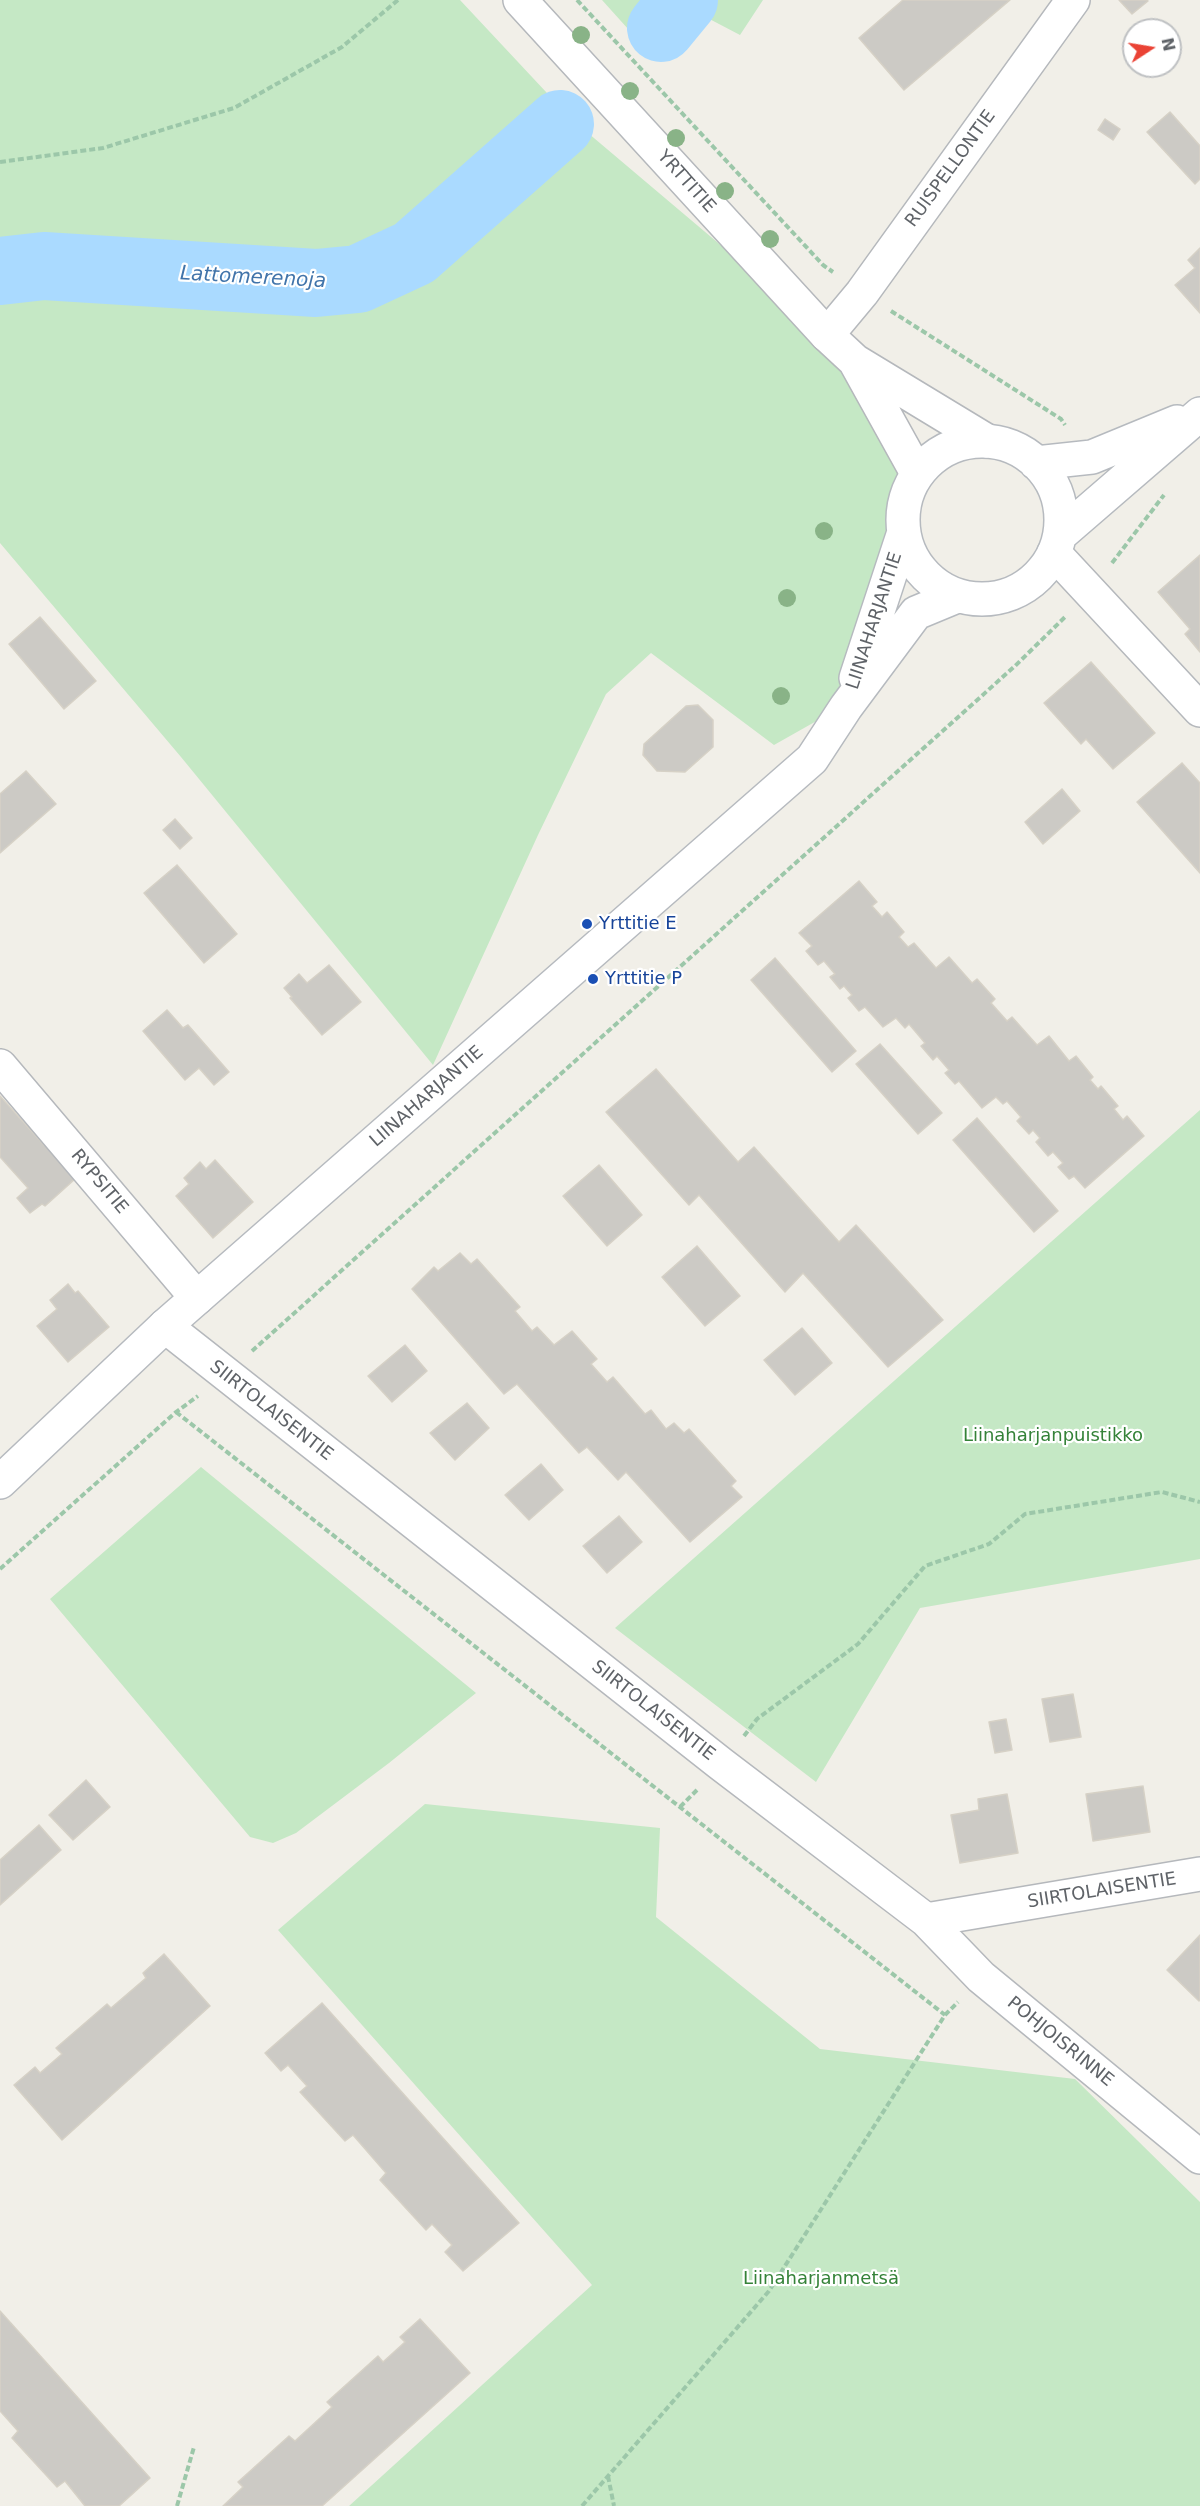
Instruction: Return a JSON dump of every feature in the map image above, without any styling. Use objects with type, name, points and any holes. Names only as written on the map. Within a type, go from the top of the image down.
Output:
[{"type":"street","name":"YRTTITIE","points":[[519,0],[827,335],[855,361],[987,441]]},
{"type":"street","name":"RUISPELLONTIE","points":[[827,335],[862,293],[1073,0]]},
{"type":"street","name":"YRTTITIE","points":[[855,361],[917,473]]},
{"type":"street","points":[[1036,463],[1092,457],[1200,413]]},
{"type":"street","points":[[1200,413],[1057,544],[1044,570],[1025,587],[999,598],[984,600],[957,596],[923,574],[913,560],[903,535],[902,515],[909,488],[917,473],[930,460],[951,447],[987,441],[1017,449],[1036,463],[1052,485],[1060,507],[1057,544],[1090,592],[1200,710]]},
{"type":"street","name":"LIINAHARJANTIE","points":[[846,707],[903,535]]},
{"type":"street","name":"LIINAHARJANTIE","points":[[0,1482],[165,1326],[812,759],[846,707],[916,613],[957,596]]},
{"type":"street","name":"RYPSITIE","points":[[0,1066],[197,1298]]},
{"type":"street","name":"SIIRTOLAISENTIE","points":[[165,1326],[721,1764],[926,1920],[1200,1874]]},
{"type":"street","name":"POHJOISRINNE","points":[[926,1920],[981,1977],[1200,2157]]},
{"type":"path","points":[[0,162],[103,148],[234,108],[342,47],[398,0]]},
{"type":"path","points":[[0,1569],[176,1412],[225,1375],[1006,674],[1090,592],[1140,527]]},
{"type":"path","points":[[176,1412],[945,2015]]},
{"type":"path","points":[[680,1807],[721,1764],[757,1719],[858,1644],[925,1566],[989,1544],[1025,1515],[1162,1492],[1200,1502]]},
{"type":"path","points":[[582,2506],[769,2291],[945,2015],[981,1977]]},
{"type":"path","points":[[177,2506],[194,2447]]},
{"type":"path","points":[[608,2475],[614,2506]]},
{"type":"green space","points":[[0,0],[460,0],[561,108],[481,195],[575,122],[827,335],[906,472],[899,533],[843,706],[774,745],[651,653],[606,694],[538,835],[433,1065],[181,757],[0,543]]},
{"type":"green space","points":[[602,0],[655,0],[629,30]]},
{"type":"green space","points":[[705,0],[763,0],[740,35],[698,13]]},
{"type":"green space","name":"Liinaharjanpuistikko","points":[[1200,1110],[1200,1559],[920,1608],[816,1782],[615,1628]]},
{"type":"green space","points":[[201,1467],[476,1693],[389,1763],[296,1833],[273,1843],[250,1837],[50,1599]]},
{"type":"green space","name":"Liinaharjanmetsä","points":[[425,1804],[660,1828],[656,1917],[820,2049],[1075,2079],[1200,2202],[1200,2506],[349,2506],[592,2285],[278,1930]]},
{"type":"building","points":[[903,0],[1010,0],[904,90],[859,38]]},
{"type":"building","points":[[1119,0],[1147,0],[1148,1],[1132,14]]},
{"type":"building","points":[[1170,112],[1200,146],[1200,179],[1195,184],[1147,132]]},
{"type":"building","points":[[1105,119],[1120,129],[1113,140],[1098,130]]},
{"type":"building","points":[[1200,248],[1200,313],[1175,285],[1195,268],[1188,260]]},
{"type":"building","points":[[1200,555],[1200,652],[1185,634],[1190,629],[1158,592]]},
{"type":"building","points":[[40,617],[96,681],[64,709],[9,644]]},
{"type":"building","points":[[1091,662],[1155,733],[1113,769],[1086,739],[1081,744],[1044,703]]},
{"type":"building","points":[[698,705],[713,720],[713,747],[685,772],[657,771],[643,755],[644,744],[686,706]]},
{"type":"building","points":[[1182,763],[1200,783],[1200,873],[1137,802]]},
{"type":"building","points":[[26,771],[56,804],[0,853],[0,794]]},
{"type":"building","points":[[1062,789],[1080,811],[1043,844],[1025,822]]},
{"type":"building","points":[[175,819],[192,838],[180,849],[163,830]]},
{"type":"building","points":[[177,865],[237,934],[204,963],[144,893]]},
{"type":"building","points":[[859,881],[877,902],[872,906],[882,917],[887,912],[904,932],[899,937],[908,947],[914,943],[936,968],[949,957],[972,983],[977,979],[995,999],[991,1003],[1007,1021],[1012,1017],[1037,1045],[1049,1036],[1069,1061],[1076,1056],[1093,1077],[1090,1080],[1098,1089],[1101,1086],[1118,1106],[1114,1109],[1123,1120],[1127,1116],[1144,1136],[1085,1188],[1074,1176],[1069,1179],[1058,1167],[1063,1163],[1053,1152],[1048,1156],[1036,1142],[1040,1138],[1033,1130],[1029,1134],[1017,1121],[1021,1117],[1007,1101],[1003,1104],[996,1097],[982,1108],[959,1081],[955,1084],[945,1073],[949,1070],[937,1056],[933,1060],[921,1046],[925,1043],[909,1024],[905,1028],[896,1018],[883,1027],[865,1007],[859,1011],[848,998],[852,995],[844,986],[840,989],[830,977],[835,974],[824,961],[818,965],[806,951],[812,946],[799,933]]},
{"type":"building","points":[[775,958],[856,1051],[832,1072],[751,980]]},
{"type":"building","points":[[329,965],[361,1002],[322,1035],[284,988],[299,974],[307,983]]},
{"type":"building","points":[[167,1010],[183,1028],[188,1025],[229,1072],[214,1085],[199,1068],[185,1080],[143,1031]]},
{"type":"building","points":[[880,1044],[942,1113],[918,1134],[856,1064]]},
{"type":"building","points":[[656,1069],[738,1162],[754,1147],[839,1242],[856,1225],[943,1320],[888,1367],[803,1273],[785,1292],[699,1195],[689,1205],[606,1112]]},
{"type":"building","points":[[0,1096],[44,1145],[49,1140],[75,1179],[45,1206],[42,1204],[30,1213],[17,1198],[28,1188],[0,1157]]},
{"type":"building","points":[[977,1118],[1058,1211],[1034,1232],[953,1140]]},
{"type":"building","points":[[215,1160],[253,1202],[213,1238],[176,1196],[189,1184],[184,1178],[200,1162],[206,1169]]},
{"type":"building","points":[[599,1165],[642,1215],[607,1246],[563,1196]]},
{"type":"building","points":[[697,1246],[740,1296],[705,1326],[662,1277]]},
{"type":"building","points":[[460,1253],[471,1264],[477,1259],[520,1307],[515,1311],[532,1331],[537,1327],[554,1345],[572,1331],[597,1359],[591,1364],[607,1382],[613,1377],[645,1414],[651,1410],[666,1429],[674,1423],[684,1433],[689,1429],[736,1481],[731,1486],[742,1497],[690,1542],[626,1472],[618,1480],[587,1447],[579,1453],[517,1384],[504,1394],[412,1289],[434,1267],[438,1271]]},
{"type":"building","points":[[68,1284],[75,1293],[78,1291],[109,1327],[68,1362],[37,1326],[57,1309],[50,1300]]},
{"type":"building","points":[[802,1328],[832,1363],[795,1395],[764,1360]]},
{"type":"building","points":[[405,1345],[427,1371],[392,1402],[368,1376]]},
{"type":"building","points":[[467,1403],[489,1428],[455,1460],[430,1433]]},
{"type":"building","points":[[541,1464],[563,1490],[529,1520],[505,1495]]},
{"type":"building","points":[[619,1516],[642,1542],[607,1573],[583,1546]]},
{"type":"building","points":[[1073,1694],[1081,1737],[1050,1742],[1042,1699]]},
{"type":"building","points":[[1006,1719],[1012,1750],[995,1753],[989,1722]]},
{"type":"building","points":[[86,1780],[110,1807],[73,1840],[49,1815]]},
{"type":"building","points":[[1143,1786],[1150,1832],[1093,1841],[1086,1794]]},
{"type":"building","points":[[1007,1794],[1018,1853],[960,1863],[951,1815],[979,1810],[978,1799]]},
{"type":"building","points":[[39,1825],[61,1850],[0,1905],[0,1860]]},
{"type":"building","points":[[1200,1935],[1200,2000],[1199,2001],[1167,1970]]},
{"type":"building","points":[[164,1954],[210,2006],[62,2140],[14,2085],[35,2067],[40,2073],[62,2054],[56,2048],[107,2004],[111,2008],[146,1978],[143,1973]]},
{"type":"building","points":[[322,2003],[519,2223],[463,2271],[445,2252],[452,2245],[432,2224],[426,2230],[380,2180],[386,2173],[353,2135],[345,2141],[300,2092],[307,2086],[288,2065],[281,2071],[265,2053]]},
{"type":"building","points":[[0,2311],[150,2478],[119,2506],[85,2506],[65,2481],[57,2487],[12,2438],[18,2431],[0,2411]]},
{"type":"building","points":[[420,2319],[470,2373],[322,2506],[223,2506],[243,2487],[238,2482],[289,2436],[295,2441],[332,2407],[327,2402],[378,2356],[383,2362],[405,2342],[400,2337]]},
{"type":"waterway","name":"Lattomerenoja","points":[[661,28],[684,0]]},
{"type":"waterway","name":"Lattomerenoja","points":[[0,271],[44,266],[316,283],[358,279],[414,253],[560,124]]},
{"type":"place","name":"Yrttitie E","points":[[587,924]]},
{"type":"place","name":"Yrttitie P","points":[[593,979]]}]
